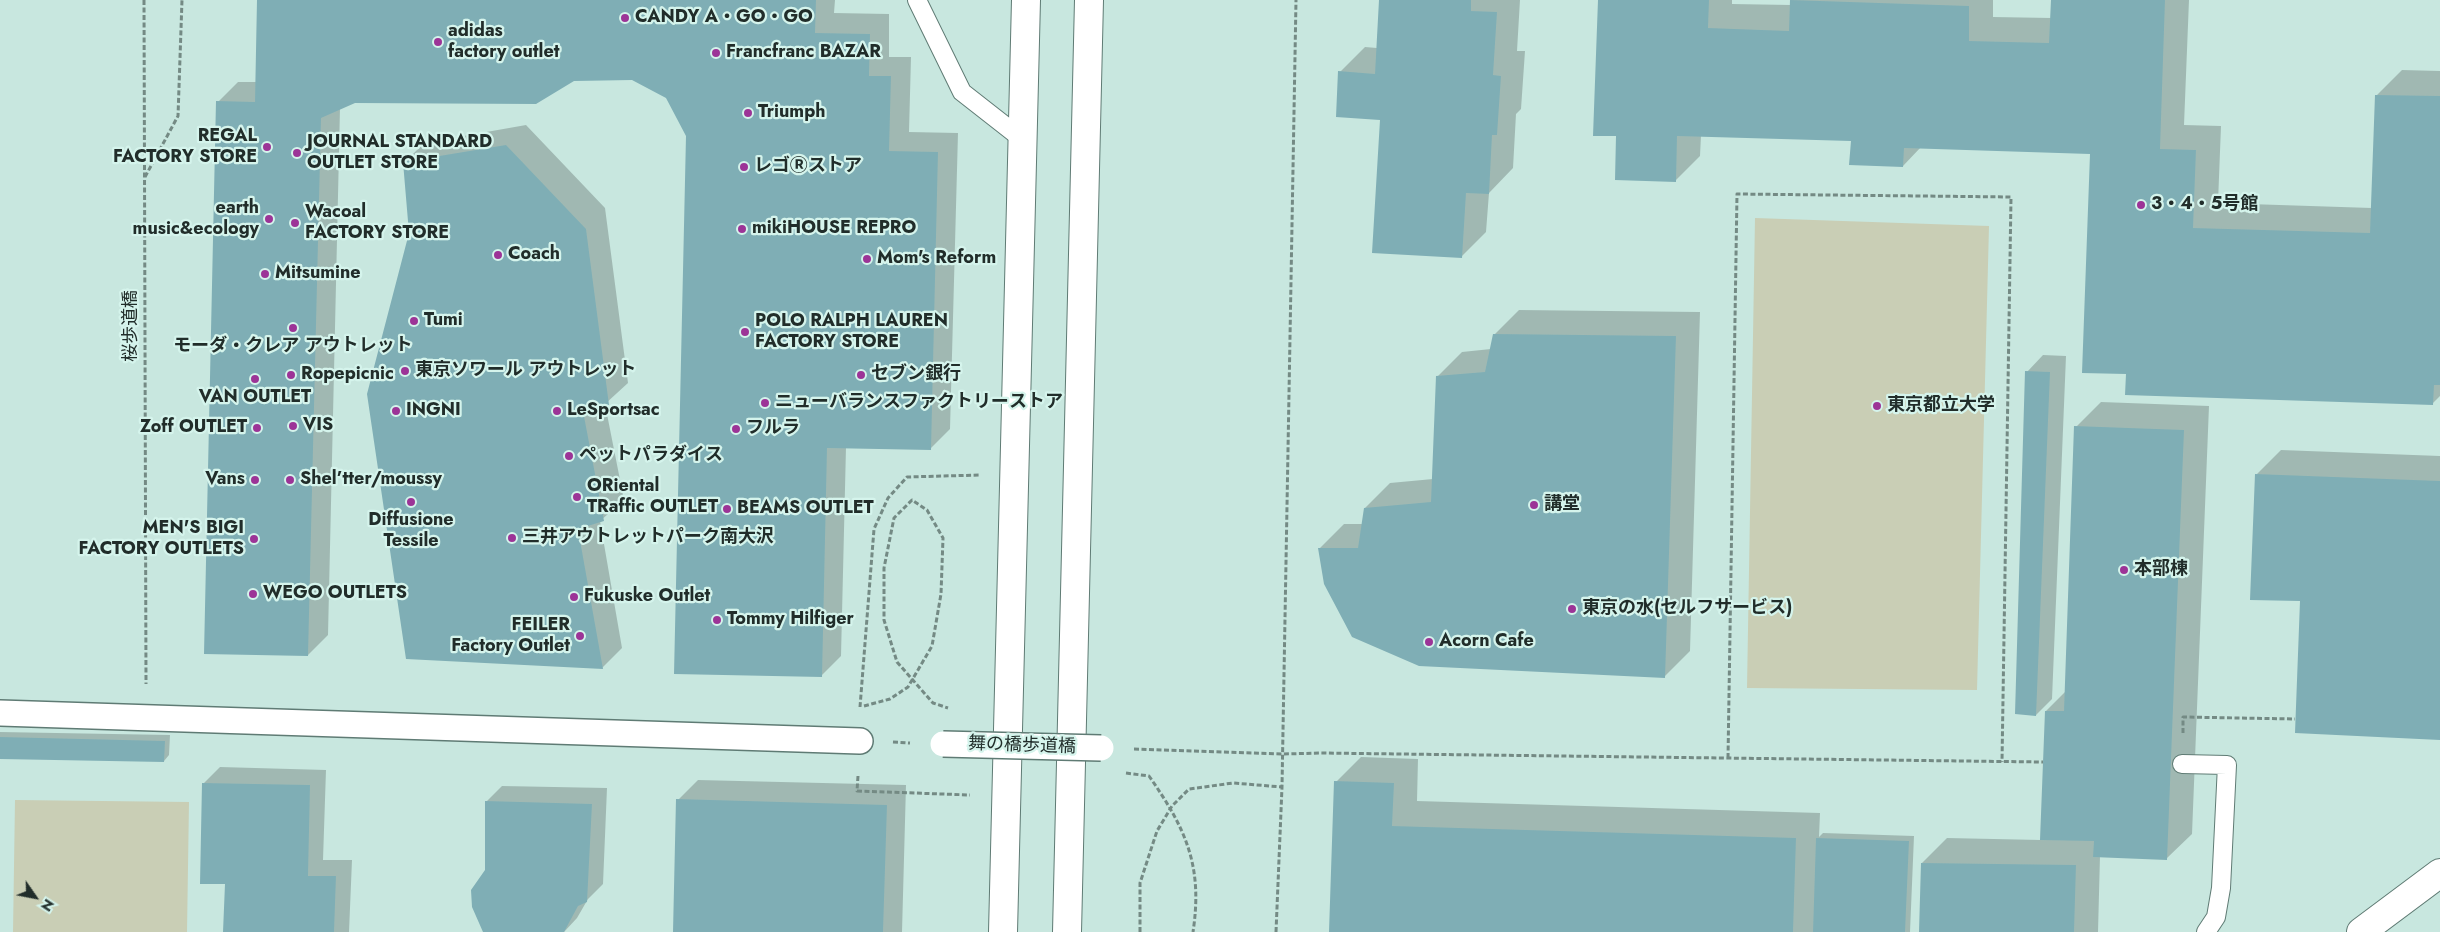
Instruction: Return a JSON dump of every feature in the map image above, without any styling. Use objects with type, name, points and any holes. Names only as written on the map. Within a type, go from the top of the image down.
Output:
[{"type":"street","points":[[1003,932],[1026,0]]},
{"type":"street","points":[[1067,932],[1089,0]]},
{"type":"street","points":[[0,714],[860,741]]},
{"type":"street","name":"舞の橋歩道橋","points":[[953,744],[1101,748]]},
{"type":"street","points":[[2361,932],[2440,873]]},
{"type":"lane","points":[[918,0],[962,92],[1022,139]]},
{"type":"lane","points":[[2182,764],[2227,765],[2221,888],[2216,917],[2206,932]]},
{"type":"path","name":"桜歩道橋","points":[[144,0],[147,652]]},
{"type":"path","points":[[145,178],[178,116],[182,0]]},
{"type":"path","points":[[1276,932],[1283,754],[1296,0]]},
{"type":"path","points":[[1728,758],[1737,194],[2011,197],[2002,762]]},
{"type":"path","points":[[973,795],[856,791],[860,741],[860,707],[874,529],[888,498],[908,477],[984,475]]},
{"type":"path","points":[[860,707],[890,699],[908,687],[912,679],[932,646],[941,594],[943,538],[927,510],[912,500],[894,518],[884,568],[884,620],[897,662],[909,676],[915,683],[921,690],[933,703],[964,714],[953,744],[860,741]]},
{"type":"path","points":[[2182,764],[2183,716],[2296,719]]},
{"type":"path","points":[[1193,932],[1198,904],[1192,853],[1173,810],[1150,776],[1102,770],[1101,748],[1283,754],[2043,762]]},
{"type":"path","points":[[1140,932],[1140,883],[1157,831],[1172,806],[1189,789],[1233,783],[1282,788]]},
{"type":"green space","points":[[1755,218],[1989,226],[1977,690],[1747,688]]},
{"type":"green space","points":[[15,800],[189,802],[187,932],[13,932]]},
{"type":"building","points":[[257,0],[816,0],[815,33],[870,34],[869,76],[891,76],[889,151],[938,152],[931,450],[827,448],[822,677],[674,674],[686,136],[666,98],[632,80],[574,81],[536,104],[355,103],[321,118],[308,656],[204,654],[216,101],[255,102]]},
{"type":"building","points":[[1379,0],[1471,0],[1471,11],[1497,12],[1493,75],[1501,76],[1497,135],[1492,135],[1489,194],[1466,193],[1462,258],[1372,253],[1380,120],[1336,117],[1338,71],[1375,74]]},
{"type":"building","name":"3・4・5号館","points":[[1598,0],[1709,0],[1708,28],[1789,31],[1790,0],[1969,6],[1969,41],[2049,43],[2051,0],[2165,0],[2160,149],[2196,150],[2193,228],[2370,233],[2375,95],[2440,96],[2440,385],[2434,385],[2433,405],[2125,395],[2126,374],[2082,373],[2090,154],[1904,148],[1903,167],[1849,165],[1851,141],[1677,136],[1676,182],[1615,180],[1616,136],[1593,136]]},
{"type":"building","points":[[506,145],[586,229],[609,405],[583,411],[604,521],[578,529],[603,669],[406,659],[367,394],[409,233],[403,162]]},
{"type":"building","name":"講堂","points":[[1493,334],[1676,336],[1665,678],[1419,666],[1352,637],[1324,584],[1318,548],[1358,548],[1364,508],[1431,502],[1436,376],[1485,372]]},
{"type":"building","points":[[2025,371],[2050,372],[2036,716],[2015,714]]},
{"type":"building","name":"本部棟","points":[[2074,426],[2184,430],[2167,860],[2093,857],[2094,841],[2040,840],[2045,711],[2064,711]]},
{"type":"building","points":[[2255,474],[2440,481],[2440,740],[2295,733],[2300,601],[2250,600]]},
{"type":"building","points":[[0,737],[165,741],[164,762],[0,759]]},
{"type":"building","points":[[1334,781],[1394,783],[1392,826],[1796,838],[1793,932],[1329,932]]},
{"type":"building","points":[[202,783],[310,785],[308,876],[336,876],[334,932],[223,932],[225,884],[200,884]]},
{"type":"building","points":[[676,799],[887,805],[883,932],[673,932]]},
{"type":"building","points":[[485,801],[592,804],[587,902],[578,906],[564,932],[483,932],[472,907],[471,890],[485,870]]},
{"type":"building","points":[[1816,838],[1909,841],[1905,932],[1813,932]]},
{"type":"building","points":[[1921,863],[2076,865],[2074,932],[1919,932]]},
{"type":"place","name":"CANDY A・GO・GO","points":[[625,18]]},
{"type":"place","name":"adidas factory outlet","points":[[438,42]]},
{"type":"place","name":"Francfranc BAZAR","points":[[716,53]]},
{"type":"place","name":"Triumph","points":[[748,113]]},
{"type":"place","name":"REGAL FACTORY STORE","points":[[267,147]]},
{"type":"place","name":"JOURNAL STANDARD OUTLET STORE","points":[[297,153]]},
{"type":"place","name":"レゴⓇストア","points":[[744,167]]},
{"type":"place","name":"3・4・5号館","points":[[2141,205]]},
{"type":"place","name":"earth music&ecology","points":[[269,219]]},
{"type":"place","name":"Wacoal FACTORY STORE","points":[[295,223]]},
{"type":"place","name":"mikiHOUSE REPRO","points":[[742,229]]},
{"type":"place","name":"Coach","points":[[498,255]]},
{"type":"place","name":"Mom's Reform","points":[[867,259]]},
{"type":"place","name":"Mitsumine","points":[[265,274]]},
{"type":"place","name":"Tumi","points":[[414,321]]},
{"type":"place","name":"モーダ・クレア アウトレット","points":[[293,328]]},
{"type":"place","name":"POLO RALPH LAUREN FACTORY STORE","points":[[745,332]]},
{"type":"place","name":"東京ソワール アウトレット","points":[[405,371]]},
{"type":"place","name":"Ropepicnic","points":[[291,375]]},
{"type":"place","name":"セブン銀行","points":[[861,375]]},
{"type":"place","name":"VAN OUTLET","points":[[255,379]]},
{"type":"place","name":"ニューバランスファクトリーストア","points":[[765,403]]},
{"type":"place","name":"東京都立大学","points":[[1877,406]]},
{"type":"place","name":"INGNI","points":[[396,411]]},
{"type":"place","name":"LeSportsac","points":[[557,411]]},
{"type":"place","name":"VIS","points":[[293,426]]},
{"type":"place","name":"Zoff OUTLET","points":[[257,428]]},
{"type":"place","name":"フルラ","points":[[736,429]]},
{"type":"place","name":"ペットパラダイス","points":[[569,456]]},
{"type":"place","name":"Vans","points":[[255,480]]},
{"type":"place","name":"Shel’tter/moussy","points":[[290,480]]},
{"type":"place","name":"ORiental TRaffic OUTLET","points":[[577,497]]},
{"type":"place","name":"Diffusione Tessile","points":[[411,502]]},
{"type":"place","name":"講堂","points":[[1534,505]]},
{"type":"place","name":"BEAMS OUTLET","points":[[727,509]]},
{"type":"place","name":"三井アウトレットパーク南大沢","points":[[512,538]]},
{"type":"place","name":"MEN'S BIGI FACTORY OUTLETS","points":[[254,539]]},
{"type":"place","name":"本部棟","points":[[2124,570]]},
{"type":"place","name":"WEGO OUTLETS","points":[[253,594]]},
{"type":"place","name":"Fukuske Outlet","points":[[574,597]]},
{"type":"place","name":"東京の水(セルフサービス)","points":[[1572,609]]},
{"type":"place","name":"Tommy Hilfiger","points":[[717,620]]},
{"type":"place","name":"FEILER Factory Outlet","points":[[580,636]]},
{"type":"place","name":"Acorn Cafe","points":[[1429,642]]}]
